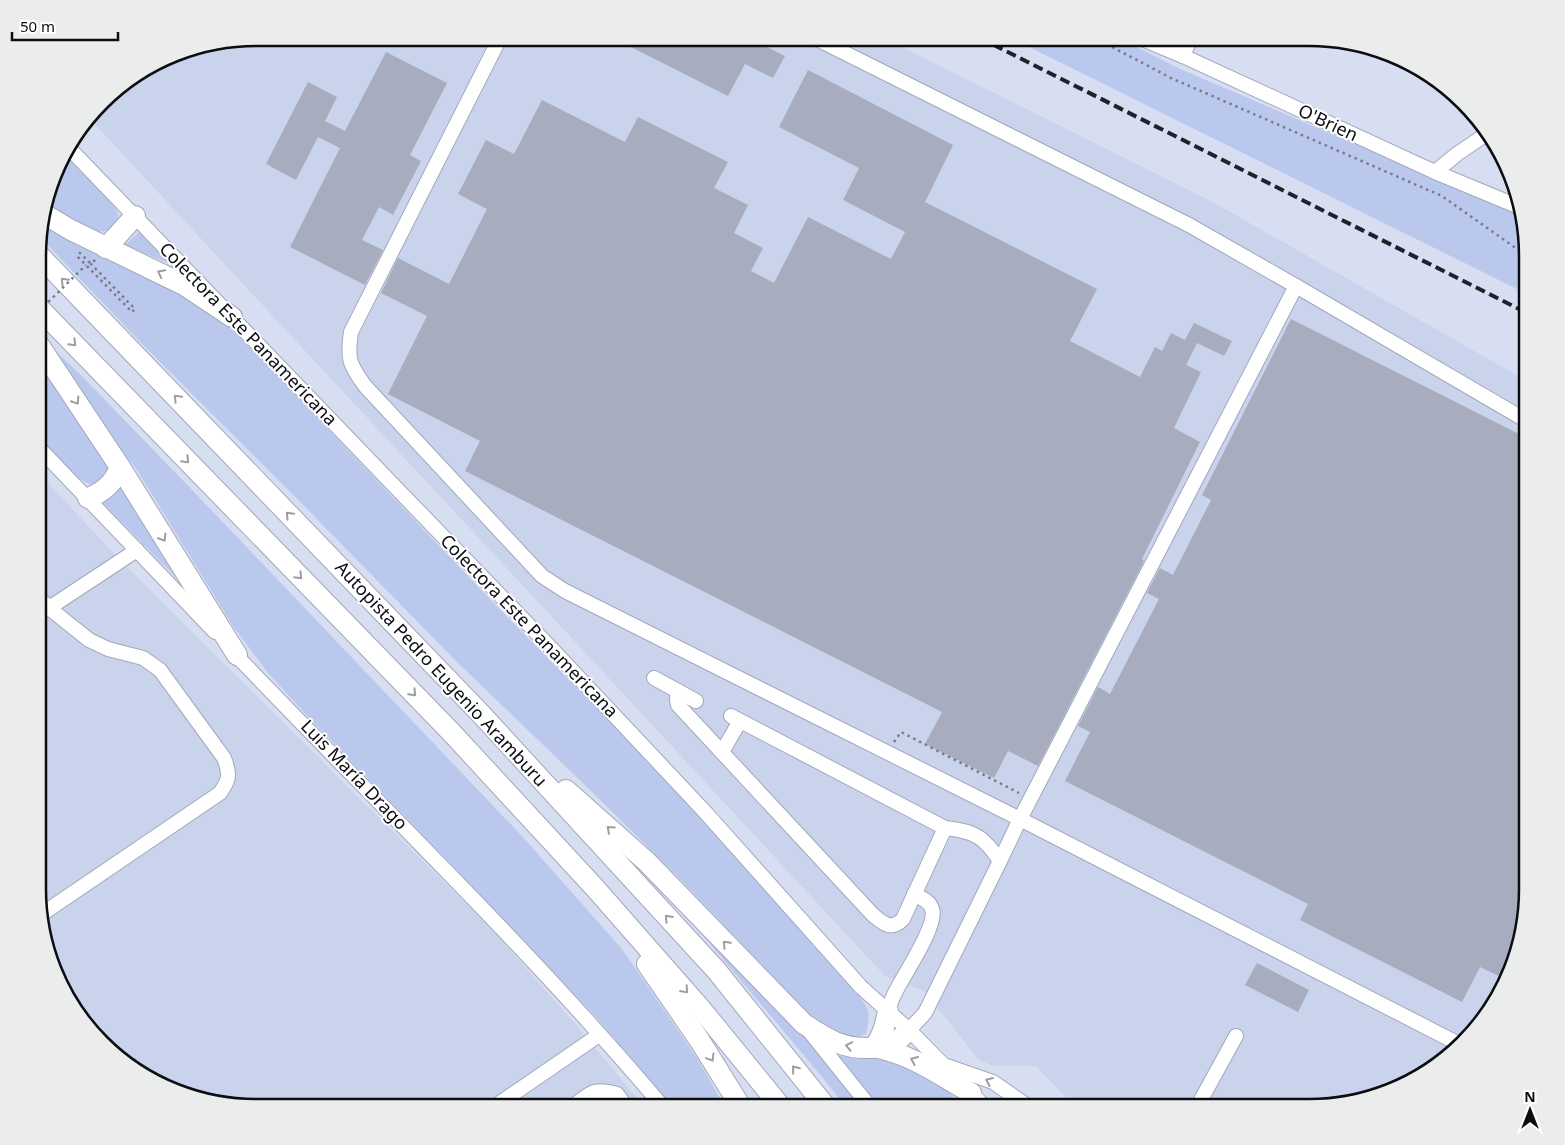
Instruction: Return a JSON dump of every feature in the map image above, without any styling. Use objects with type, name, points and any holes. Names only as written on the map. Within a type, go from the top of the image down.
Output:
[{"type":"highway","points":[[104,253],[135,216]]},
{"type":"highway","points":[[50,217],[104,253],[154,270],[184,285],[232,317]]},
{"type":"highway","name":"Autopista Pedro Eugenio Aramburu","points":[[46,262],[481,714],[716,970],[820,1099]]},
{"type":"highway","name":"Autopista Pedro Eugenio Aramburu","points":[[46,316],[451,732],[595,888],[702,1010],[774,1099]]},
{"type":"highway","points":[[46,356],[120,467],[237,655]]},
{"type":"highway","points":[[88,498],[98,494],[110,485],[116,478],[120,467]]},
{"type":"highway","points":[[481,714],[647,862],[804,1024],[830,1041],[848,1047],[887,1046],[896,1042],[909,1030]]},
{"type":"highway","points":[[595,888],[700,1041],[736,1099]]},
{"type":"highway","points":[[874,1047],[880,1040],[888,1011]]},
{"type":"highway","points":[[874,1047],[922,1063],[976,1099]]},
{"type":"street","points":[[496,46],[350,332],[350,361],[365,386],[542,576],[565,591],[1020,819],[1453,1041]]},
{"type":"street","points":[[831,46],[1189,225],[1519,416]]},
{"type":"street","name":"O'Brien","points":[[1159,46],[1435,172],[1512,204]]},
{"type":"street","points":[[1182,56],[1187,46]]},
{"type":"street","points":[[1435,172],[1457,154],[1482,138]]},
{"type":"street","name":"Colectora Este Panamericana","points":[[74,153],[552,648],[706,813],[861,987],[909,1030],[977,1099]]},
{"type":"street","points":[[909,1030],[925,1013],[1020,819],[1296,286]]},
{"type":"street","name":"Luis María Drago","points":[[46,455],[237,655],[500,925],[656,1099]]},
{"type":"street","points":[[46,602],[137,550]]},
{"type":"street","points":[[46,605],[89,640],[108,649],[143,658],[160,670],[224,758],[229,771],[227,783],[220,793],[48,910]]},
{"type":"street","points":[[654,678],[696,701]]},
{"type":"street","points":[[678,691],[678,705],[873,915],[890,926],[897,925],[903,919],[945,828]]},
{"type":"street","points":[[722,752],[735,718],[945,828],[968,832],[979,837],[989,845],[1000,862]]},
{"type":"street","points":[[888,1011],[896,991],[926,936],[933,918],[931,905],[914,894]]},
{"type":"street","points":[[804,1024],[864,1099]]},
{"type":"street","points":[[506,1099],[599,1035]]},
{"type":"street","points":[[1202,1099],[1236,1036]]},
{"type":"street","points":[[944,1064],[993,1082],[1017,1099]]},
{"type":"street","points":[[583,1099],[592,1092],[600,1090],[617,1094],[621,1099]]},
{"type":"path","points":[[1110,46],[1171,78],[1442,196],[1518,250]]},
{"type":"path","points":[[80,253],[135,309],[132,312],[86,265],[77,256],[80,253]]},
{"type":"path","points":[[90,263],[104,253]]},
{"type":"path","points":[[46,302],[86,265]]},
{"type":"path","points":[[887,753],[901,732],[1022,794]]},
{"type":"shaded area","points":[[257,46],[900,46],[1211,201],[1519,376],[1519,888],[1517,916],[1508,956],[1491,994],[1467,1027],[1447,1047],[1414,1071],[1389,1083],[1363,1092],[1336,1097],[1308,1099],[1067,1099],[1036,1066],[993,1066],[979,1060],[924,991],[885,976],[94,123],[118,98],[151,74],[189,57],[216,50]]},
{"type":"shaded area","points":[[1027,46],[1135,46],[1178,68],[1514,212],[1519,257],[1519,290]]},
{"type":"shaded area","points":[[70,159],[111,202],[117,211],[119,220],[113,228],[106,231],[93,232],[51,210],[57,189]]},
{"type":"shaded area","points":[[49,225],[132,266],[210,310],[238,335],[490,599],[673,786],[856,992],[867,1007],[869,1015],[866,1034],[855,1039],[822,1029],[678,877],[457,662],[147,349],[47,244]]},
{"type":"shaded area","points":[[139,232],[170,264],[125,245]]},
{"type":"shaded area","points":[[46,343],[77,371],[196,494],[521,835],[622,949],[697,1058],[720,1099],[665,1099],[597,1018],[268,673],[233,626],[137,470],[87,407]]},
{"type":"shaded area","points":[[46,368],[110,468],[99,485],[86,483],[73,474],[46,446]]},
{"type":"shaded area","points":[[46,481],[121,561],[493,931],[579,1028],[637,1099],[257,1099],[229,1097],[189,1088],[151,1071],[118,1047],[98,1027],[74,994],[62,969],[53,943],[48,916],[46,888]]},
{"type":"shaded area","points":[[126,482],[198,600],[102,502]]},
{"type":"shaded area","points":[[673,900],[794,1022],[857,1099],[840,1099]]},
{"type":"shaded area","points":[[835,1056],[877,1056],[933,1078],[955,1099],[873,1099]]},
{"type":"building","points":[[629,46],[765,46],[785,56],[773,78],[745,64],[728,96]]},
{"type":"building","points":[[386,52],[447,83],[410,155],[421,161],[393,215],[379,207],[362,240],[383,250],[365,285],[290,247],[340,148],[318,137],[296,180],[266,164],[308,82],[337,97],[325,121],[345,131]]},
{"type":"building","points":[[808,70],[953,145],[925,202],[1097,289],[1070,341],[1140,377],[1155,347],[1162,351],[1171,333],[1185,340],[1194,323],[1232,341],[1224,356],[1197,343],[1186,365],[1201,372],[1174,428],[1200,442],[1142,559],[1144,561],[1038,766],[1008,751],[994,778],[925,744],[942,712],[465,471],[480,441],[388,394],[427,316],[381,293],[398,258],[449,284],[487,209],[458,194],[486,140],[514,154],[542,100],[625,142],[638,117],[728,162],[714,188],[748,205],[734,233],[763,248],[751,271],[774,283],[808,217],[891,259],[905,232],[843,200],[859,168],[779,127]]},
{"type":"building","points":[[1291,319],[1519,434],[1519,888],[1517,916],[1512,943],[1499,976],[1480,967],[1462,1002],[1300,920],[1308,904],[1065,781],[1090,732],[1078,726],[1098,687],[1110,694],[1159,599],[1147,593],[1160,568],[1173,575],[1211,500],[1202,495]]},
{"type":"building","points":[[1257,963],[1309,990],[1298,1012],[1245,985]]},
{"type":"railway","points":[[996,46],[1519,309]]}]
